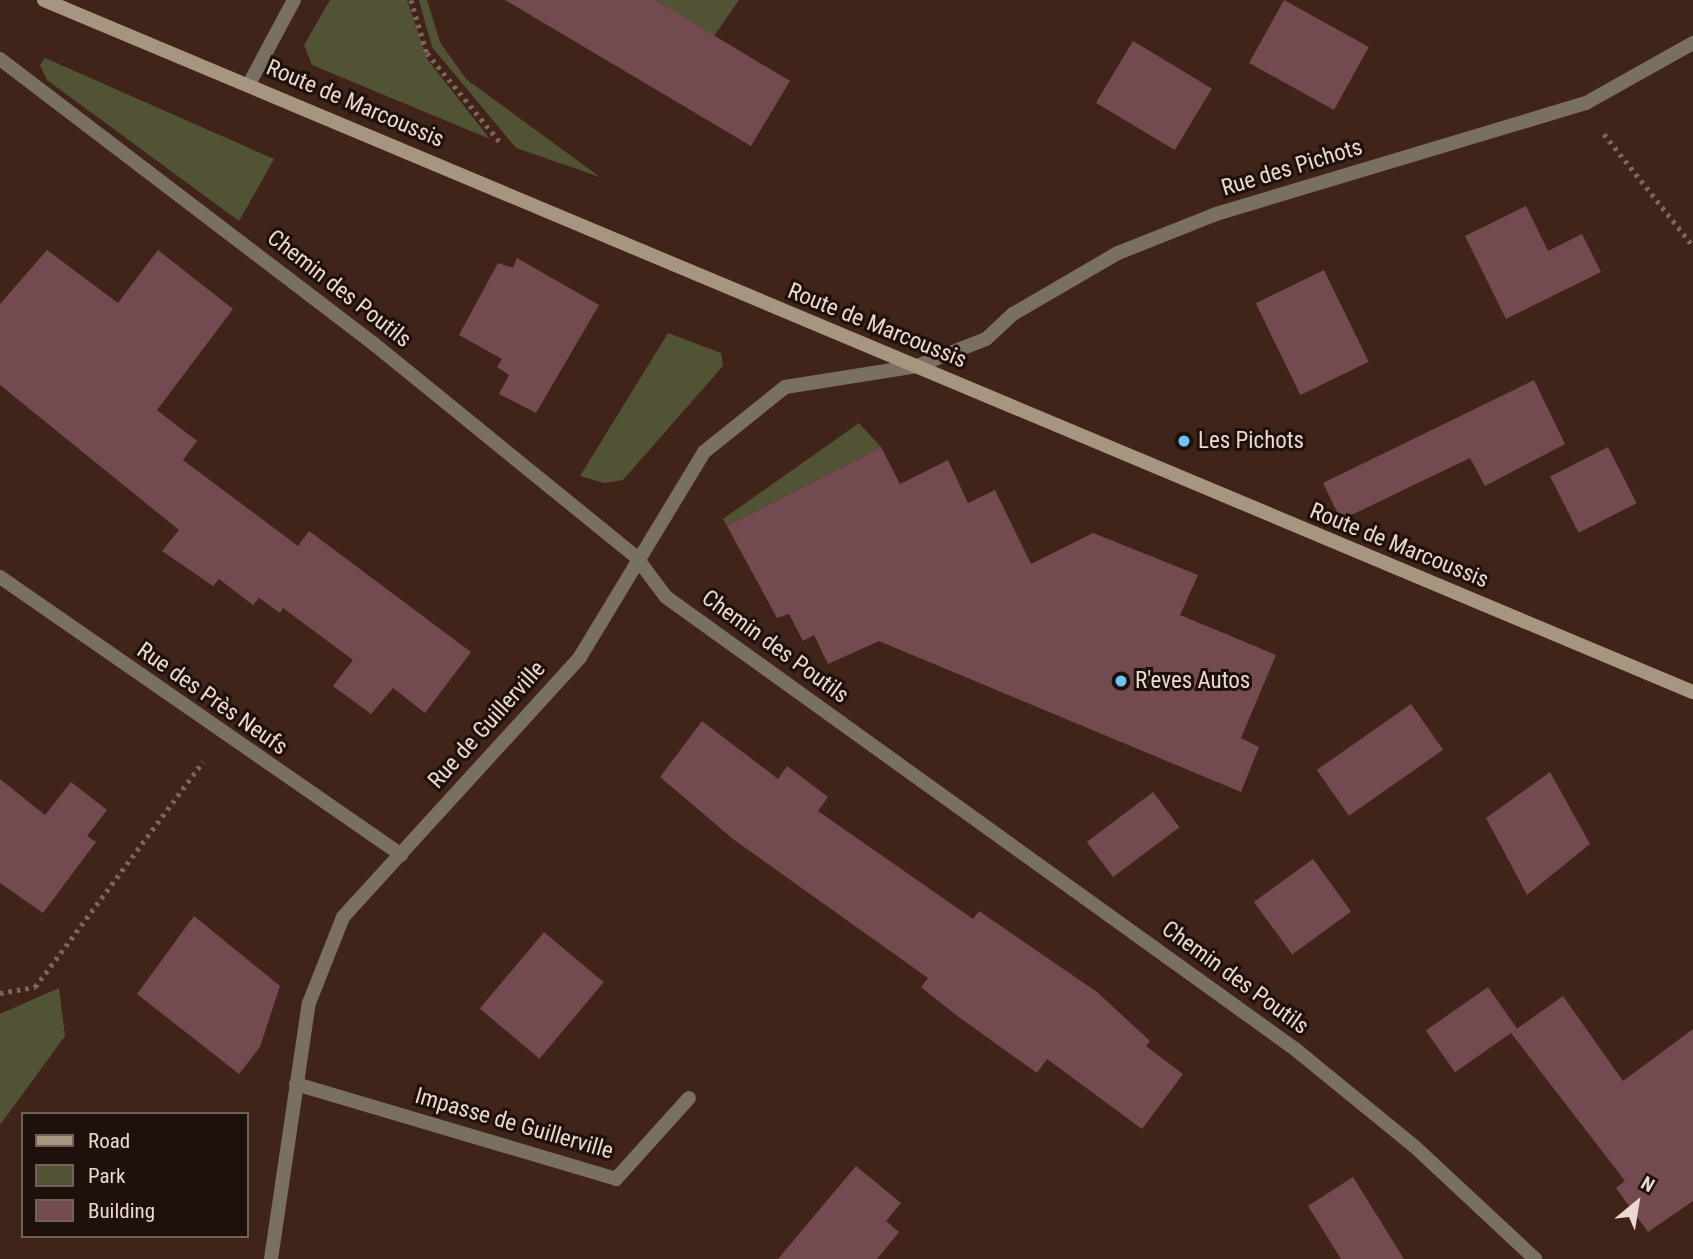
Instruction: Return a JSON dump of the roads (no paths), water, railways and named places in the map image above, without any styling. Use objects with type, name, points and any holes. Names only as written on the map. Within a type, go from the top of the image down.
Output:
[{"type":"main road","name":"Route de Marcoussis","points":[[44,0],[1693,692]]},
{"type":"street","points":[[249,84],[294,0]]},
{"type":"street","name":"Rue des Pichots","points":[[917,366],[986,339],[1013,314],[1118,253],[1216,214],[1586,103],[1693,43]]},
{"type":"street","name":"Chemin des Poutils","points":[[0,59],[374,344],[636,557],[666,597],[1295,1049],[1414,1146],[1535,1259]]},
{"type":"street","name":"Rue de Guillerville","points":[[271,1259],[309,1003],[343,917],[580,657],[636,557],[704,452],[785,387],[917,366]]},
{"type":"street","name":"Rue des Près Neufs","points":[[0,577],[222,736],[401,855]]},
{"type":"street","name":"Impasse de Guillerville","points":[[296,1084],[616,1179],[690,1098]]},
{"type":"place","name":"Les Pichots","points":[[1184,441]]},
{"type":"place","name":"R'eves Autos","points":[[1121,681]]}]
